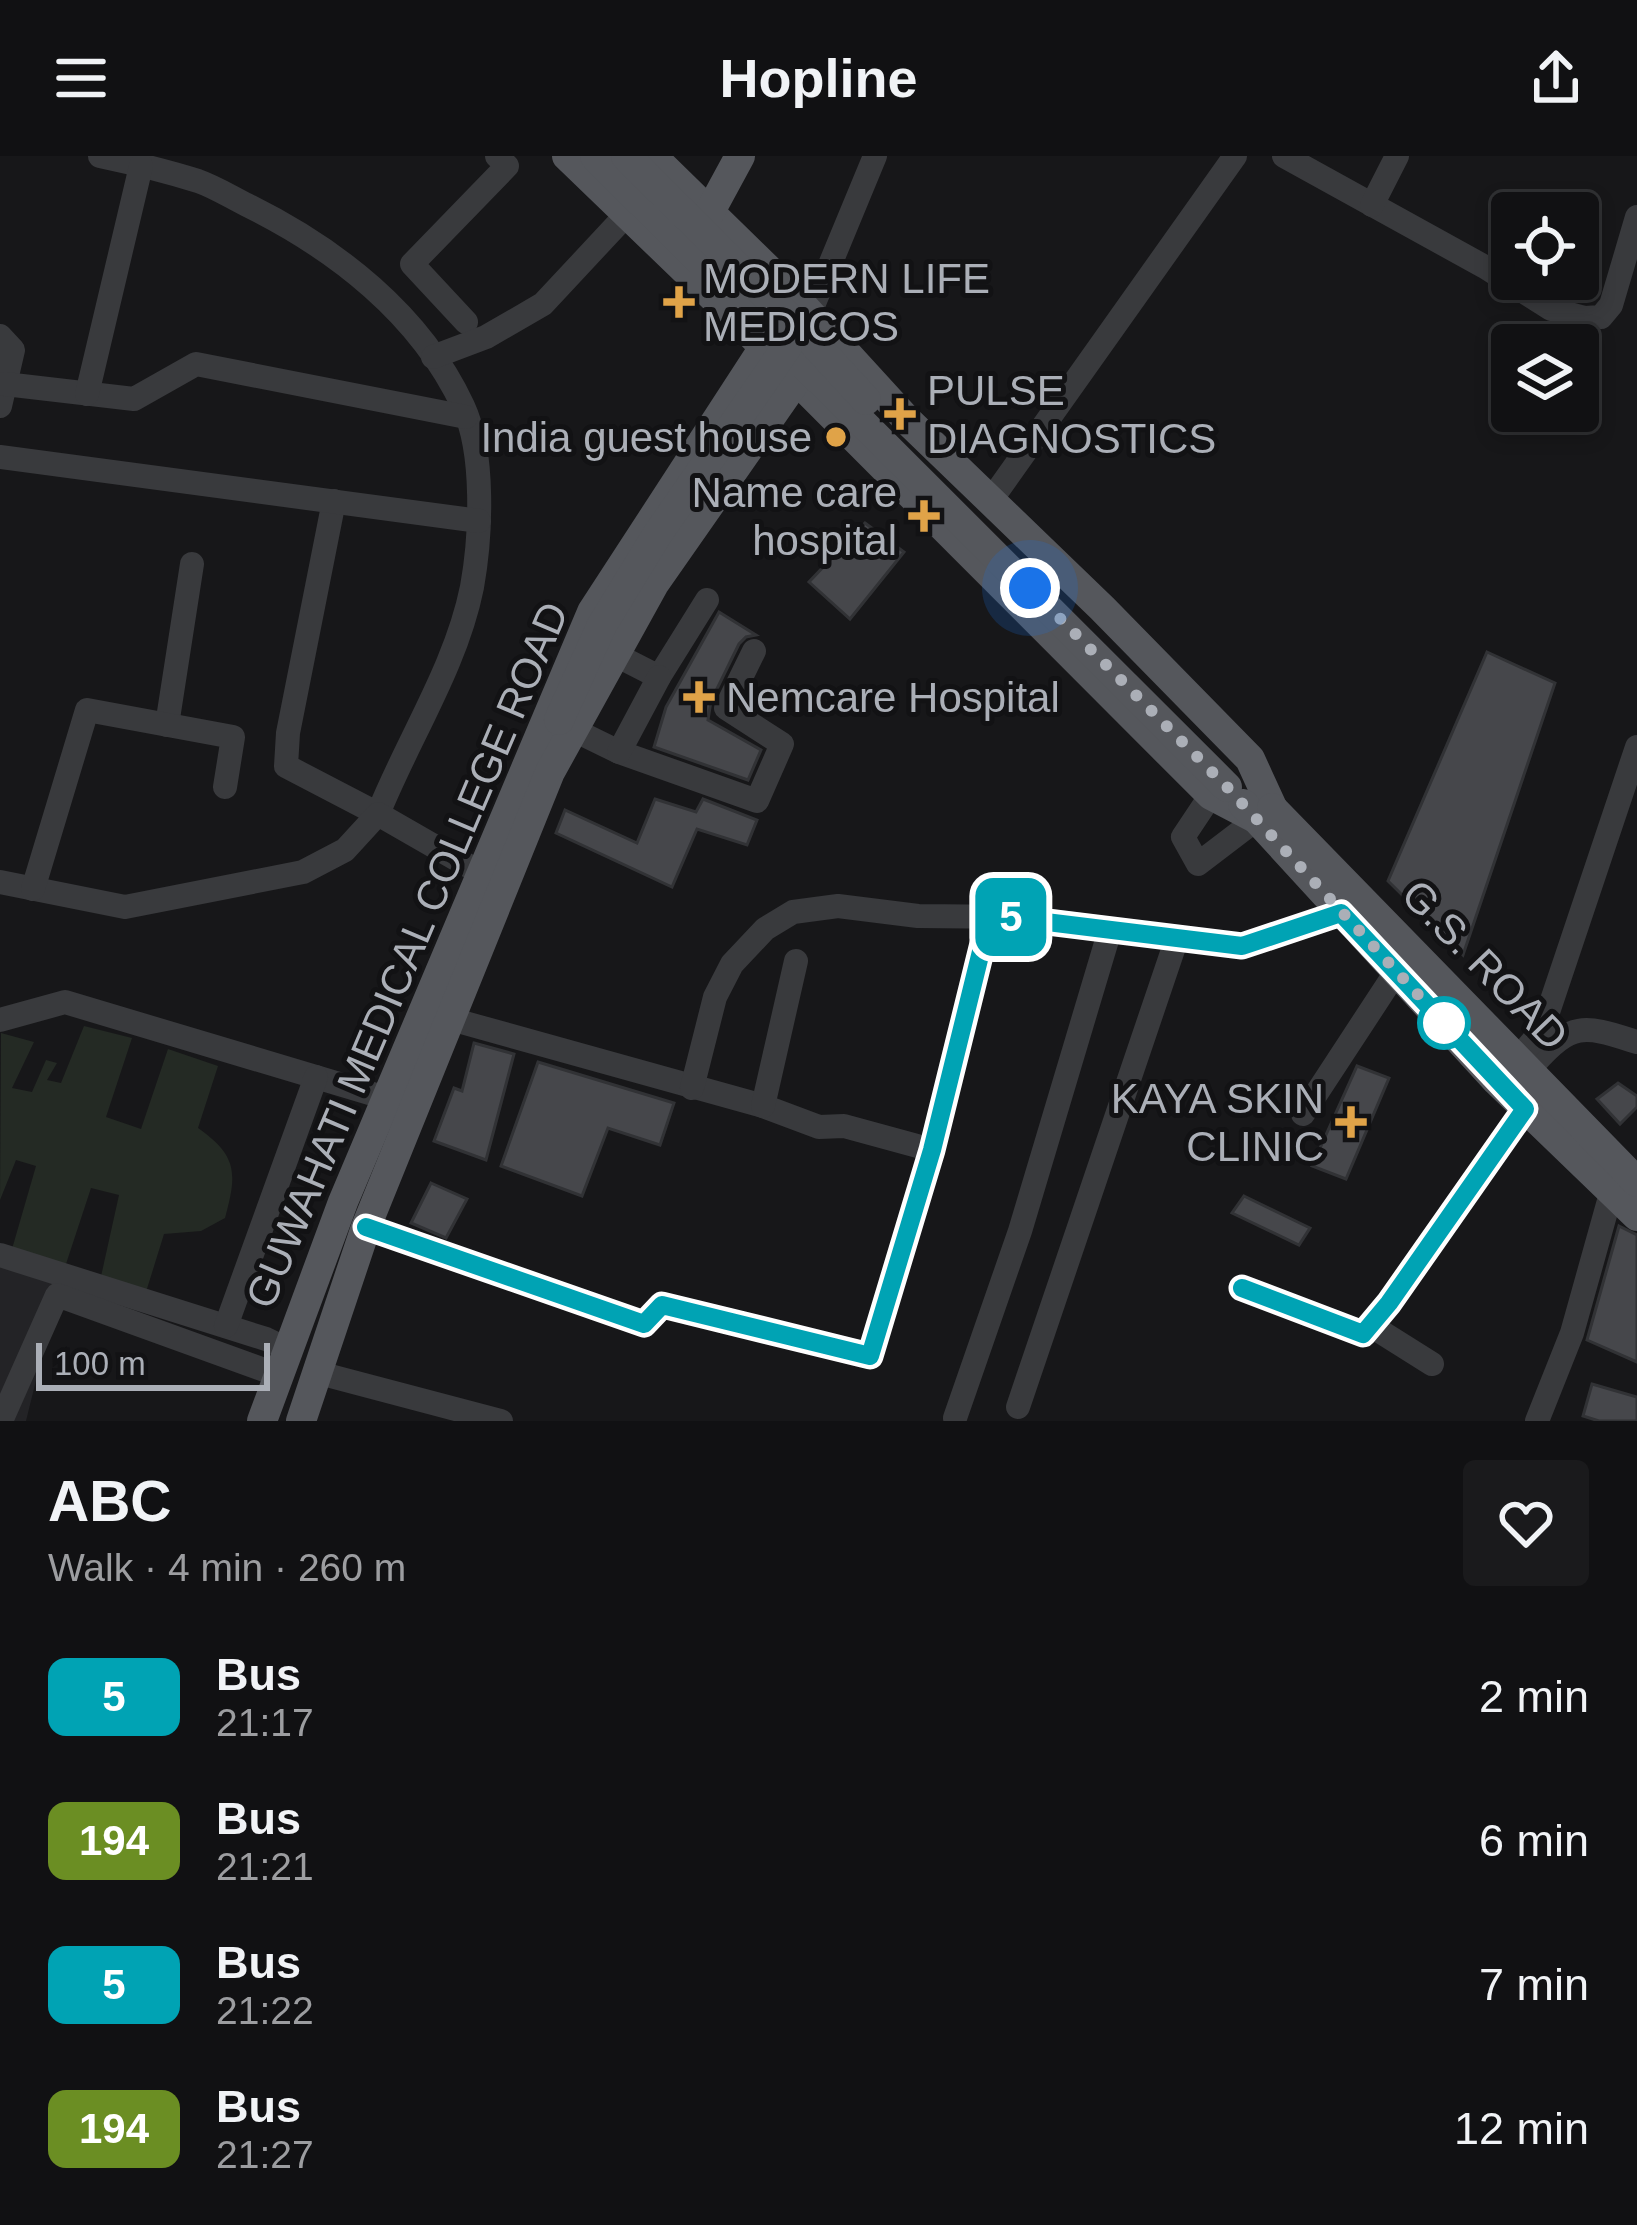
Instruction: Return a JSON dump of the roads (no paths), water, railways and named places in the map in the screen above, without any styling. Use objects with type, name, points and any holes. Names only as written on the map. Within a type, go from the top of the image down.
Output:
[{"type":"main road","points":[[567,156],[775,348],[795,382],[827,413],[1224,784],[1264,813]]},
{"type":"main road","points":[[595,156],[775,348],[1224,784]]},
{"type":"main road","points":[[626,156],[1224,784]]},
{"type":"main road","points":[[652,156],[810,313],[909,422],[1250,758],[1264,813]]},
{"type":"main road","points":[[704,209],[725,156]]},
{"type":"main road","points":[[672,257],[740,156]]},
{"type":"main road","points":[[551,747],[602,625],[775,348]]},
{"type":"main road","name":"GUWAHATI MEDICAL COLLEGE ROAD","points":[[301,1421],[366,1227],[551,747],[592,612],[775,348]]},
{"type":"main road","points":[[827,413],[864,371]]},
{"type":"main road","name":"GUWAHATI MEDICAL COLLEGE ROAD","points":[[262,1421],[343,1202],[479,872],[654,584],[795,382]]},
{"type":"main road","name":"G.S. ROAD","points":[[1264,813],[1341,913],[1396,972],[1625,1186],[1637,1216]]},
{"type":"main road","name":"G.S. ROAD","points":[[1264,813],[1515,1083]]},
{"type":"street","points":[[0,882],[125,907],[302,872],[345,850],[378,814],[447,662],[472,589],[478,520],[474,443],[466,417],[413,328],[370,283],[287,225],[202,182],[100,156]]},
{"type":"street","points":[[466,322],[412,264],[508,166],[497,156]]},
{"type":"street","points":[[810,313],[875,156]]},
{"type":"street","points":[[991,500],[1235,156]]},
{"type":"street","points":[[1284,156],[1485,267],[1540,303],[1585,318],[1601,317],[1611,305],[1637,217]]},
{"type":"street","points":[[1372,205],[1396,156]]},
{"type":"street","points":[[87,394],[141,166]]},
{"type":"street","points":[[433,357],[486,337],[543,304],[627,214]]},
{"type":"street","points":[[0,336],[13,350],[3,395],[134,399],[196,364],[466,417]]},
{"type":"street","points":[[0,457],[478,520]]},
{"type":"street","points":[[334,501],[286,766],[479,872]]},
{"type":"street","points":[[167,725],[192,564]]},
{"type":"street","points":[[619,752],[707,600]]},
{"type":"street","points":[[551,747],[619,752],[757,801],[782,744],[726,708],[754,651]]},
{"type":"street","points":[[612,653],[659,677]]},
{"type":"street","points":[[33,889],[88,710],[233,737],[225,787]]},
{"type":"street","points":[[1242,1288],[1348,1331],[1363,1334],[1370,1325],[1542,1030],[1637,747]]},
{"type":"street","points":[[1224,784],[1183,837],[1198,864],[1264,813]]},
{"type":"street","points":[[692,1088],[715,997],[732,964],[765,929],[794,912],[838,905],[918,916],[990,915],[1242,946],[1341,913]]},
{"type":"street","points":[[366,1227],[644,1324],[662,1305],[870,1356],[932,1150],[990,915]]},
{"type":"street","points":[[955,1418],[1019,1231],[1110,930]]},
{"type":"street","points":[[1018,1407],[1177,938]]},
{"type":"street","points":[[763,1106],[796,962]]},
{"type":"street","points":[[1303,1114],[1396,972]]},
{"type":"street","points":[[0,1020],[65,1002],[386,1098]]},
{"type":"street","points":[[447,1018],[763,1106],[819,1127],[844,1126],[932,1150]]},
{"type":"street","points":[[1515,1083],[1556,1040],[1590,1027],[1637,1042]]},
{"type":"street","points":[[226,1326],[316,1077]]},
{"type":"street","points":[[1537,1421],[1625,1186]]},
{"type":"street","points":[[0,1255],[226,1326],[284,1363]]},
{"type":"street","points":[[1,1421],[57,1295],[284,1363]]},
{"type":"street","points":[[1370,1325],[1432,1364]]},
{"type":"street","points":[[319,1373],[501,1421]]},
{"type":"place","name":"MODERN LIFE MEDICOS","points":[[679,302]]},
{"type":"place","name":"PULSE DIAGNOSTICS","points":[[900,414]]},
{"type":"place","name":"India guest house","points":[[836,437]]},
{"type":"place","name":"Name care hospital","points":[[924,516]]},
{"type":"place","name":"Nemcare Hospital","points":[[699,697]]},
{"type":"place","name":"KAYA SKIN CLINIC","points":[[1351,1122]]}]
